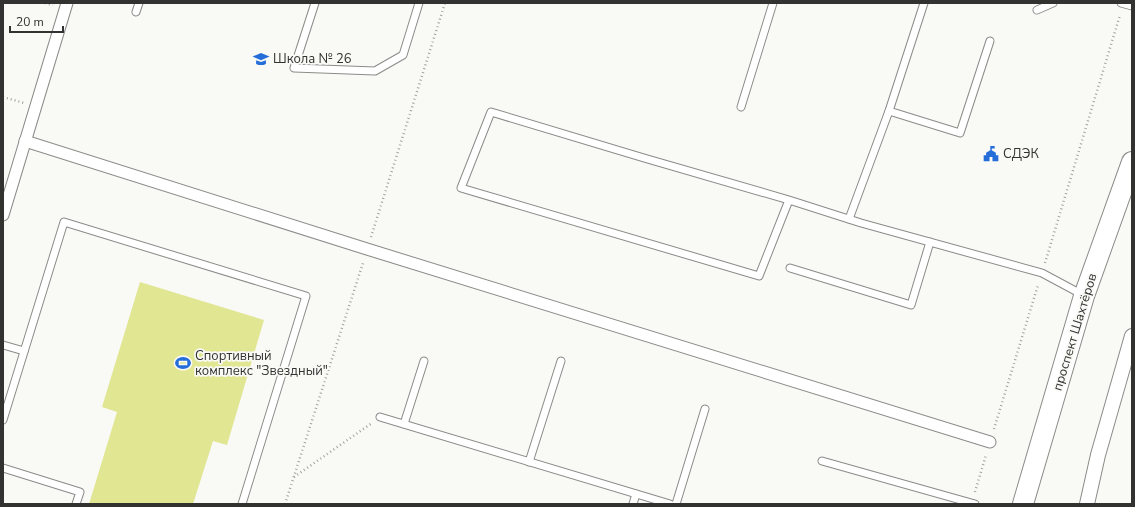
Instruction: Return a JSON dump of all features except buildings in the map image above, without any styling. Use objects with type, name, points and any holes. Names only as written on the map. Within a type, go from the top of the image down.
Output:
[{"type":"main road","name":"проспект Шахтёров","points":[[1023,504],[1084,296],[1132,162]]},
{"type":"street","points":[[3,214],[67,3]]},
{"type":"street","points":[[25,141],[367,249],[990,442]]},
{"type":"street","points":[[1087,504],[1098,455],[1132,336]]},
{"type":"lane","points":[[136,12],[139,3]]},
{"type":"lane","points":[[315,3],[294,68],[375,71],[403,55],[419,3]]},
{"type":"lane","points":[[741,107],[773,3]]},
{"type":"lane","points":[[849,220],[889,111],[924,3]]},
{"type":"lane","points":[[1037,10],[1053,3]]},
{"type":"lane","points":[[1122,3],[1132,6]]},
{"type":"lane","points":[[889,111],[960,133],[990,42]]},
{"type":"lane","points":[[789,200],[759,276],[461,188],[491,112],[789,200],[849,220],[1042,273],[1084,296]]},
{"type":"lane","points":[[3,420],[64,222],[306,296],[242,504]]},
{"type":"lane","points":[[790,268],[911,304],[930,242]]},
{"type":"lane","points":[[3,345],[24,351]]},
{"type":"lane","points":[[404,424],[424,361]]},
{"type":"lane","points":[[529,462],[561,361]]},
{"type":"lane","points":[[676,504],[705,409]]},
{"type":"lane","points":[[380,417],[670,504]]},
{"type":"lane","points":[[822,460],[973,503]]},
{"type":"lane","points":[[3,468],[80,492],[76,504]]},
{"type":"lane","points":[[633,504],[636,494]]},
{"type":"path","points":[[285,504],[445,3]]},
{"type":"path","points":[[973,503],[1122,3]]},
{"type":"path","points":[[3,97],[36,106]]},
{"type":"path","points":[[293,478],[380,417]]},
{"type":"green space","name":"Спортивный комплекс \"Звездный\"","points":[[140,282],[264,320],[227,445],[213,441],[193,504],[89,504],[117,412],[102,407]]},
{"type":"place","name":"Школа № 26","points":[[261,59]]},
{"type":"place","name":"СДЭК","points":[[991,154]]},
{"type":"place","name":"Спортивный комплекс \"Звездный\"","points":[[183,363]]}]
